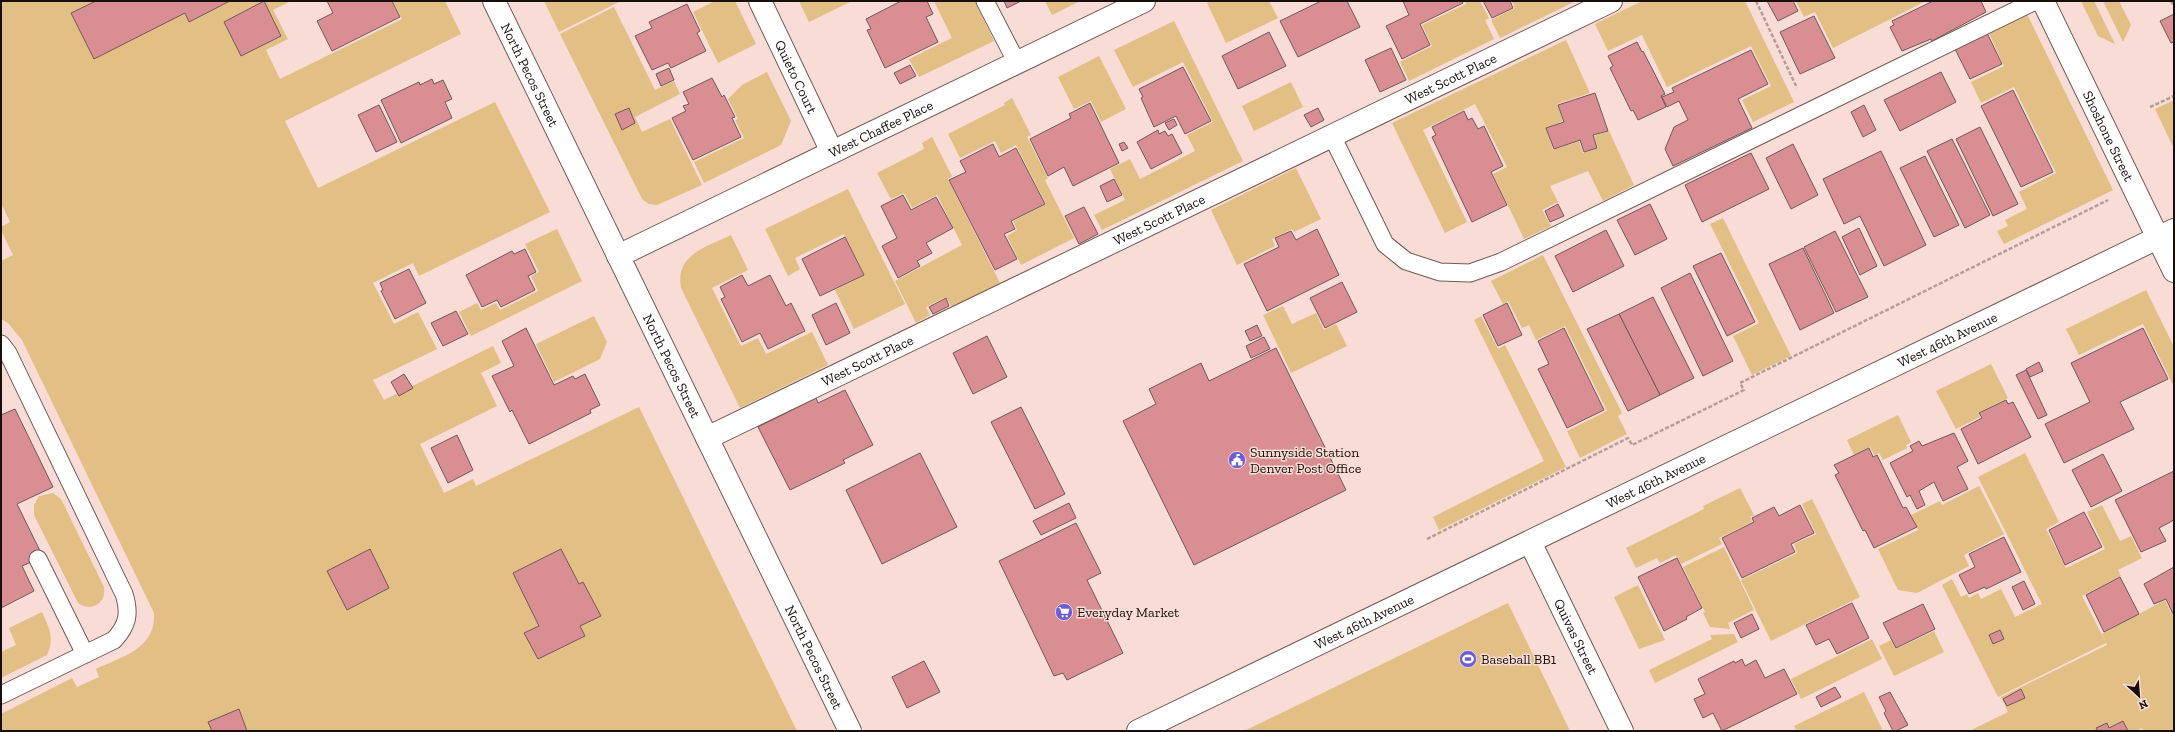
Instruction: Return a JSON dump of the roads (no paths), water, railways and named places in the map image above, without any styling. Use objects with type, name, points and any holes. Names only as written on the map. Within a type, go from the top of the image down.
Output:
[{"type":"street","name":"North Pecos Street","points":[[494,1],[850,731]]},
{"type":"street","name":"Quieto Court","points":[[760,1],[832,152]]},
{"type":"street","name":"West Chaffee Place","points":[[618,256],[1144,1]]},
{"type":"street","name":"West Scott Place","points":[[707,438],[1611,1]]},
{"type":"street","name":"Shoshone Street","points":[[2043,1],[2133,187],[2166,234],[2174,271]]},
{"type":"street","name":"West 46th Avenue","points":[[1138,731],[2166,234]]},
{"type":"street","name":"Quivas Street","points":[[1530,542],[1622,731]]},
{"type":"lane","points":[[986,1],[1017,63]]},
{"type":"lane","points":[[1332,136],[1385,244],[1406,261],[1412,263],[1440,272],[1470,272],[1501,262],[2034,1]]},
{"type":"lane","points":[[1,344],[11,360],[124,594],[128,608],[128,619],[123,631],[114,640],[1,695]]},
{"type":"lane","points":[[38,559],[84,654]]},
{"type":"place","name":"Sunnyside Station Denver Post Office","points":[[1237,460]]},
{"type":"place","name":"Everyday Market","points":[[1064,612]]},
{"type":"place","name":"Baseball BB1","points":[[1468,659]]}]
